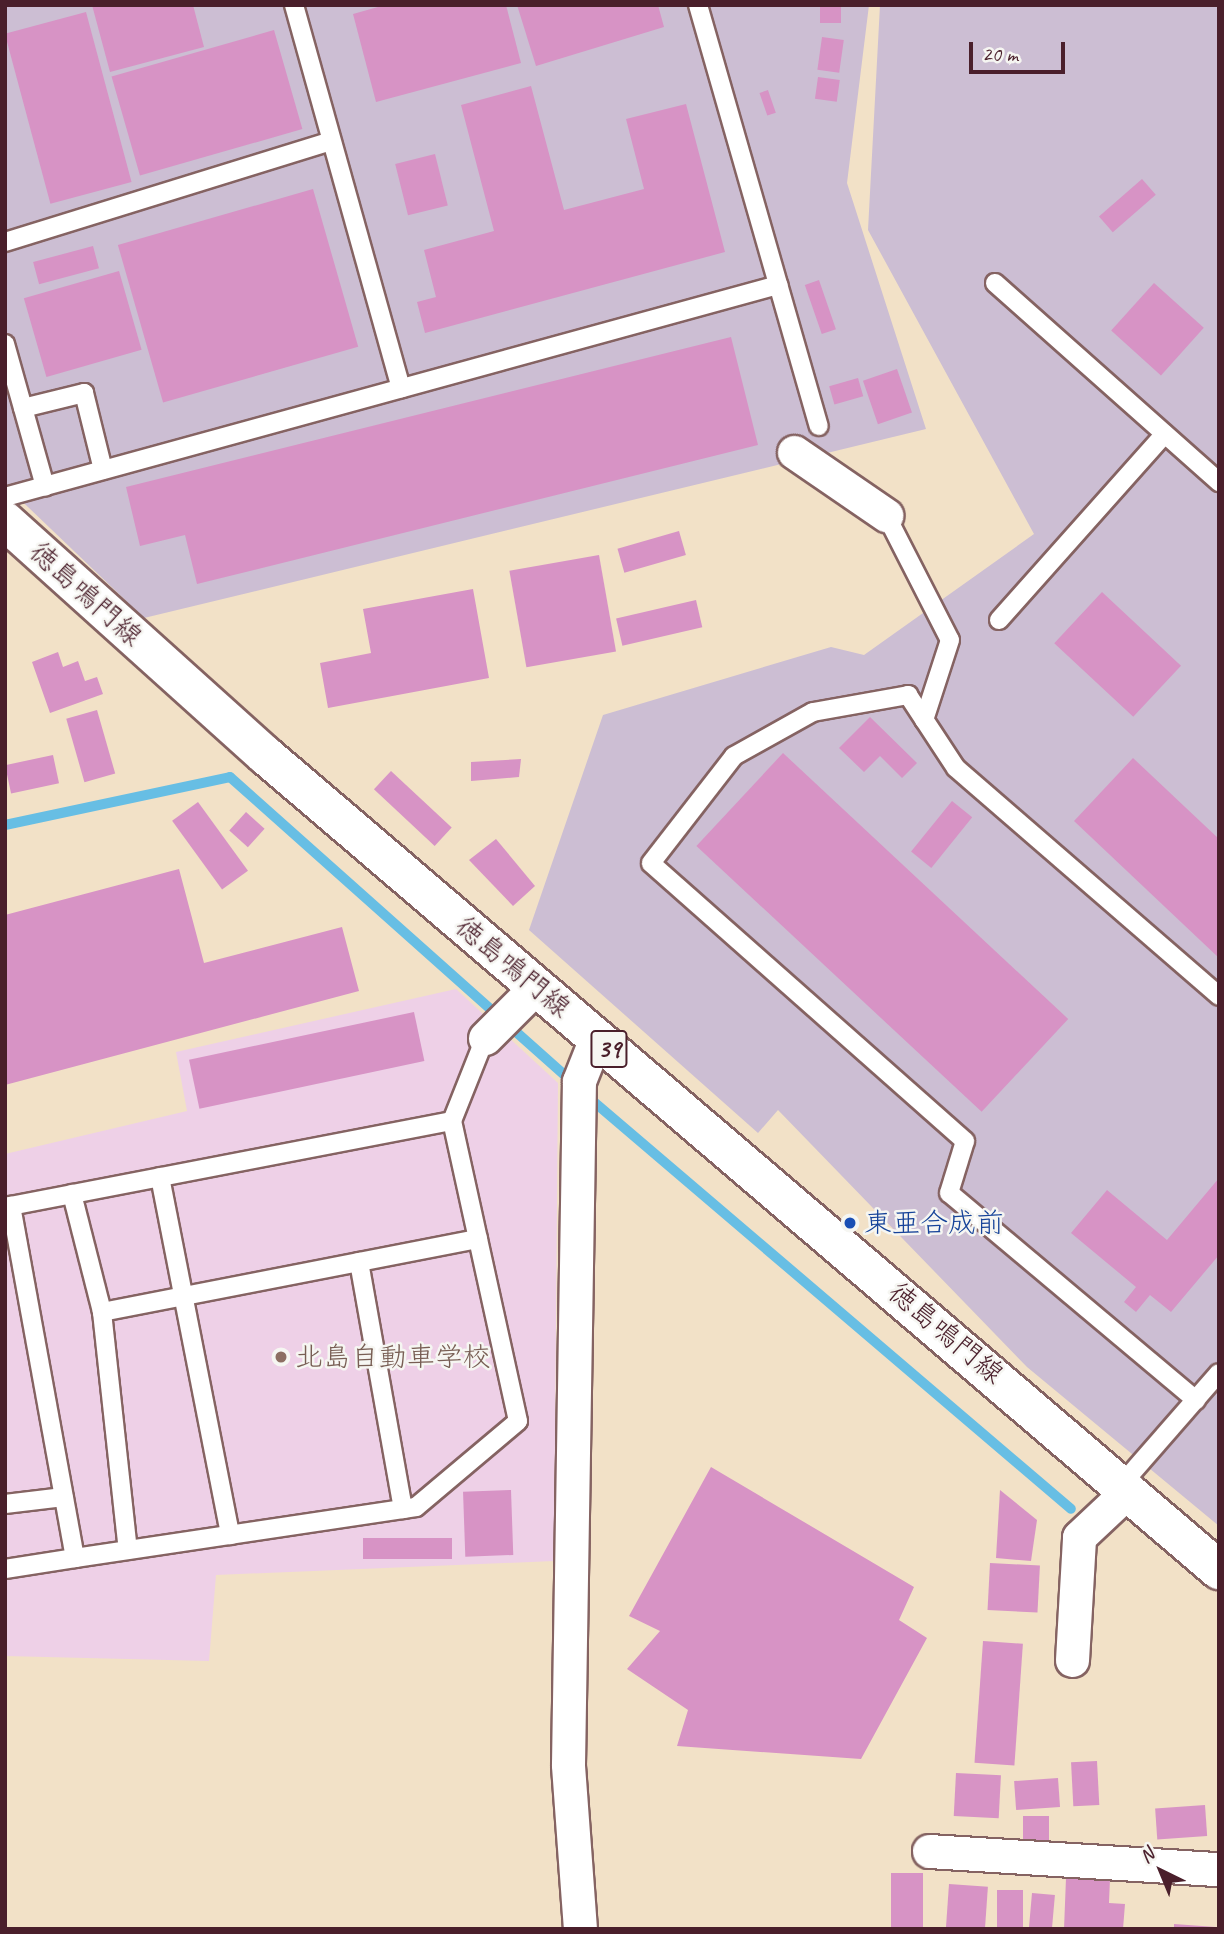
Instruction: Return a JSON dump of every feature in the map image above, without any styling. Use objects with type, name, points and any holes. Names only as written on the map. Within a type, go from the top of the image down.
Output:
[{"type":"main road","name":"徳島鳴門線","points":[[5,521],[536,988],[1126,1487],[1219,1570]]},
{"type":"street","points":[[793,453],[886,515]]},
{"type":"street","points":[[485,1038],[536,988]]},
{"type":"street","points":[[580,1929],[568,1764],[579,1095],[596,1038]]},
{"type":"street","points":[[1072,1660],[1079,1537],[1126,1487]]},
{"type":"street","points":[[929,1851],[1219,1869]]},
{"type":"lane","points":[[295,5],[401,388]]},
{"type":"lane","points":[[698,5],[819,426]]},
{"type":"lane","points":[[5,242],[331,141]]},
{"type":"lane","points":[[995,283],[1219,482]]},
{"type":"lane","points":[[5,497],[778,285]]},
{"type":"lane","points":[[5,344],[45,486]]},
{"type":"lane","points":[[23,408],[84,393],[103,470]]},
{"type":"lane","points":[[999,621],[1165,435]]},
{"type":"lane","points":[[886,515],[950,640],[924,720]]},
{"type":"lane","points":[[1196,1400],[949,1193],[965,1141],[651,863],[733,756],[813,712],[908,695],[956,768],[1219,996]]},
{"type":"lane","points":[[5,1569],[416,1507],[518,1421],[452,1121],[485,1038]]},
{"type":"lane","points":[[75,1558],[8,1206],[452,1121]]},
{"type":"lane","points":[[160,1177],[186,1296],[230,1535]]},
{"type":"lane","points":[[72,1194],[102,1312],[128,1550]]},
{"type":"lane","points":[[102,1312],[478,1239]]},
{"type":"lane","points":[[359,1262],[403,1509]]},
{"type":"lane","points":[[1126,1487],[1219,1373]]},
{"type":"lane","points":[[5,1504],[64,1497]]},
{"type":"shaded area","points":[[5,5],[869,5],[847,183],[926,429],[144,618],[5,485]]},
{"type":"shaded area","points":[[880,5],[1219,5],[1219,1526],[1027,1367],[778,1110],[758,1133],[529,930],[603,715],[831,647],[864,655],[1034,534],[868,230]]},
{"type":"shaded area","name":"北島自動車学校","points":[[456,989],[558,1083],[554,1561],[216,1575],[209,1661],[5,1656],[5,1154],[187,1111],[176,1052]]},
{"type":"building","points":[[92,5],[193,5],[204,47],[110,72]]},
{"type":"building","points":[[385,5],[506,5],[521,63],[376,102],[353,14]]},
{"type":"building","points":[[517,5],[658,5],[664,27],[536,66]]},
{"type":"building","points":[[820,5],[841,5],[841,23],[820,23]]},
{"type":"building","points":[[86,12],[132,182],[50,204],[5,34]]},
{"type":"building","points":[[274,30],[302,129],[140,176],[112,77]]},
{"type":"building","points":[[822,37],[844,40],[839,73],[817,70]]},
{"type":"building","points":[[818,77],[840,80],[837,102],[815,99]]},
{"type":"building","points":[[531,86],[564,210],[644,189],[626,119],[686,104],[725,252],[425,333],[417,302],[436,297],[424,250],[494,231],[461,105]]},
{"type":"building","points":[[768,90],[776,113],[767,116],[759,93]]},
{"type":"building","points":[[435,154],[448,205],[408,215],[395,164]]},
{"type":"building","points":[[1142,179],[1156,195],[1113,232],[1099,216]]},
{"type":"building","points":[[313,189],[358,347],[163,403],[118,245]]},
{"type":"building","points":[[93,246],[99,268],[39,284],[33,262]]},
{"type":"building","points":[[119,271],[142,350],[46,377],[24,298]]},
{"type":"building","points":[[819,280],[836,329],[822,334],[805,285]]},
{"type":"building","points":[[1154,283],[1204,328],[1161,375],[1111,331]]},
{"type":"building","points":[[731,337],[758,445],[197,584],[185,535],[140,546],[126,487]]},
{"type":"building","points":[[897,369],[912,412],[878,424],[863,381]]},
{"type":"building","points":[[858,378],[863,396],[834,405],[829,386]]},
{"type":"building","points":[[679,531],[686,555],[624,573],[617,549]]},
{"type":"building","points":[[599,555],[616,652],[526,667],[509,571]]},
{"type":"building","points":[[473,589],[489,678],[328,708],[320,663],[371,653],[363,609]]},
{"type":"building","points":[[1102,592],[1181,666],[1133,717],[1054,643]]},
{"type":"building","points":[[696,600],[702,627],[622,646],[616,618]]},
{"type":"building","points":[[58,652],[63,667],[78,661],[85,681],[97,677],[103,694],[50,713],[32,662]]},
{"type":"building","points":[[97,710],[115,773],[84,782],[66,719]]},
{"type":"building","points":[[870,717],[917,763],[902,778],[880,756],[864,772],[839,748]]},
{"type":"building","points":[[783,753],[1068,1019],[982,1112],[696,846]]},
{"type":"building","points":[[53,755],[59,783],[11,794],[5,765]]},
{"type":"building","points":[[1133,758],[1219,839],[1219,958],[1074,821]]},
{"type":"building","points":[[521,759],[519,777],[471,781],[471,762]]},
{"type":"building","points":[[391,771],[452,828],[435,846],[374,789]]},
{"type":"building","points":[[952,801],[972,817],[931,868],[911,852]]},
{"type":"building","points":[[198,802],[248,871],[222,890],[172,821]]},
{"type":"building","points":[[246,812],[265,829],[248,847],[229,831]]},
{"type":"building","points":[[496,839],[535,886],[513,906],[469,860]]},
{"type":"building","points":[[179,869],[204,963],[342,927],[359,991],[5,1085],[5,915]]},
{"type":"building","points":[[414,1012],[424,1061],[199,1109],[189,1060]]},
{"type":"building","points":[[1219,1178],[1219,1255],[1171,1312],[1150,1295],[1136,1312],[1124,1302],[1136,1287],[1071,1233],[1107,1190],[1167,1240]]},
{"type":"building","points":[[711,1467],[914,1587],[899,1620],[927,1638],[861,1759],[677,1746],[688,1710],[627,1669],[660,1631],[629,1616]]},
{"type":"building","points":[[511,1490],[513,1555],[465,1557],[463,1492]]},
{"type":"building","points":[[1000,1490],[1037,1520],[1031,1561],[996,1558]]},
{"type":"building","points":[[363,1538],[452,1538],[452,1559],[363,1559]]},
{"type":"building","points":[[990,1563],[1040,1566],[1037,1613],[988,1610]]},
{"type":"building","points":[[983,1641],[1023,1644],[1014,1765],[974,1763]]},
{"type":"building","points":[[1097,1761],[1099,1805],[1073,1806],[1071,1762]]},
{"type":"building","points":[[956,1773],[1001,1775],[999,1818],[954,1816]]},
{"type":"building","points":[[1058,1778],[1060,1807],[1016,1810],[1014,1781]]},
{"type":"building","points":[[1205,1805],[1207,1836],[1157,1839],[1155,1808]]},
{"type":"building","points":[[1023,1816],[1049,1816],[1049,1845],[1023,1845]]},
{"type":"building","points":[[891,1873],[923,1873],[923,1929],[891,1929]]},
{"type":"building","points":[[1066,1878],[1110,1879],[1109,1903],[1125,1904],[1123,1929],[1064,1929]]},
{"type":"building","points":[[949,1884],[988,1887],[985,1929],[946,1929]]},
{"type":"building","points":[[997,1890],[1023,1890],[1023,1929],[997,1929]]},
{"type":"building","points":[[1032,1893],[1055,1895],[1052,1929],[1029,1929]]},
{"type":"building","points":[[1174,1924],[1216,1927],[1216,1929],[1174,1929]]},
{"type":"waterway","points":[[5,825],[230,777],[573,1083]]},
{"type":"waterway","points":[[587,1096],[1071,1509]]},
{"type":"place","name":"東亜合成前","points":[[850,1223]]},
{"type":"place","name":"北島自動車学校","points":[[281,1357]]}]
